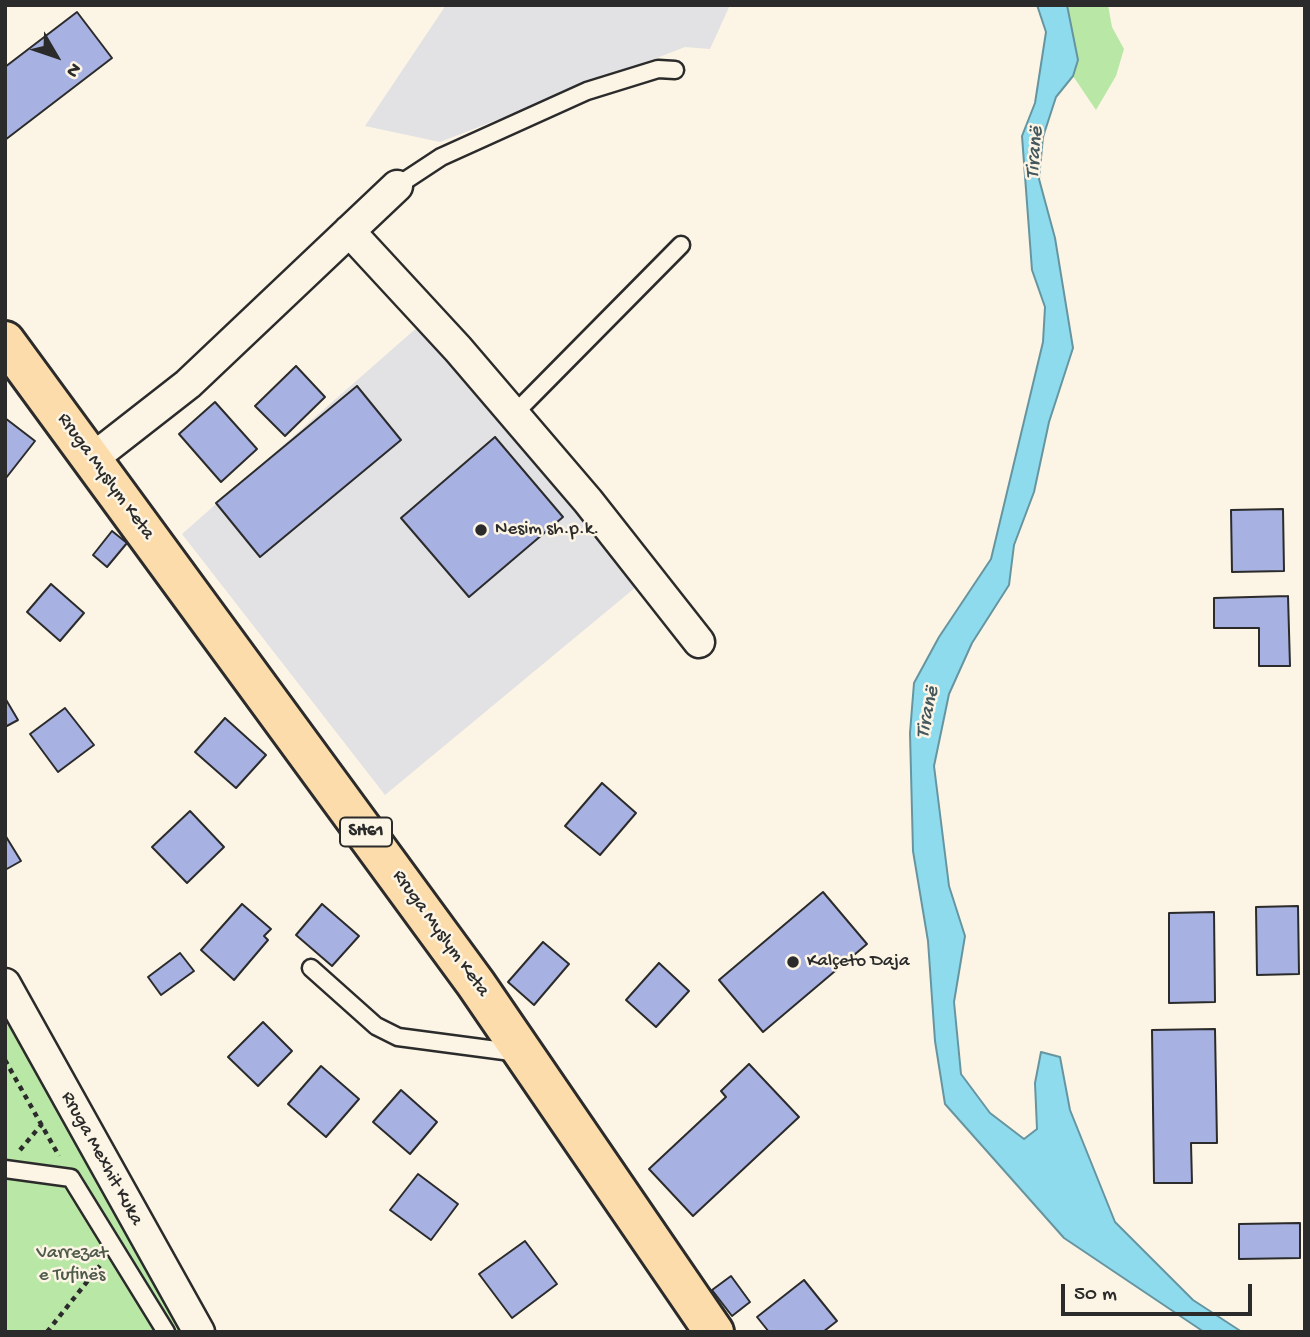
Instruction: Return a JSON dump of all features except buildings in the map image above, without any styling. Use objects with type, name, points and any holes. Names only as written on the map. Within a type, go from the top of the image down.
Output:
[{"type":"main road","name":"Rruga Myslym Keta","points":[[5,341],[525,1054],[714,1332]]},
{"type":"street","points":[[92,459],[188,384],[397,186]]},
{"type":"street","points":[[349,231],[514,414],[588,501],[699,642]]},
{"type":"street","name":"Rruga Mexhit Kuka","points":[[5,984],[199,1332]]},
{"type":"lane","points":[[397,186],[441,157],[587,91],[658,69],[675,71]]},
{"type":"lane","points":[[514,414],[681,245]]},
{"type":"lane","points":[[311,968],[376,1026],[398,1037],[525,1054]]},
{"type":"lane","points":[[9,1165],[71,1178],[166,1332]]},
{"type":"path","points":[[5,1060],[71,1178]]},
{"type":"path","points":[[9,1165],[42,1124]]},
{"type":"path","points":[[47,1332],[114,1249]]},
{"type":"shaded area","points":[[446,5],[730,5],[710,49],[685,47],[440,142],[365,126]]},
{"type":"shaded area","points":[[421,324],[636,587],[385,795],[182,534]]},
{"type":"green space","points":[[1067,5],[1108,5],[1112,27],[1124,49],[1116,76],[1096,110],[1073,76],[1078,60]]},
{"type":"green space","name":"Varrezat e Tufinës","points":[[5,1008],[185,1332],[5,1332]]},
{"type":"water","name":"Tiranë","points":[[1037,5],[1067,5],[1078,60],[1073,76],[1056,97],[1043,137],[1039,179],[1055,238],[1073,348],[1049,422],[1034,492],[1014,545],[1009,585],[972,643],[949,694],[934,766],[949,886],[965,936],[954,1002],[961,1074],[990,1113],[1024,1139],[1037,1129],[1035,1083],[1041,1052],[1060,1057],[1070,1110],[1115,1222],[1193,1300],[1242,1332],[1204,1332],[1064,1238],[945,1104],[935,1041],[928,941],[913,851],[910,733],[914,683],[939,637],[991,559],[1043,342],[1045,307],[1032,270],[1022,136],[1035,103],[1046,32]]},
{"type":"place","name":"Nesim sh.p.k.","points":[[481,530]]},
{"type":"place","name":"Kalçeto Daja","points":[[793,962]]}]
